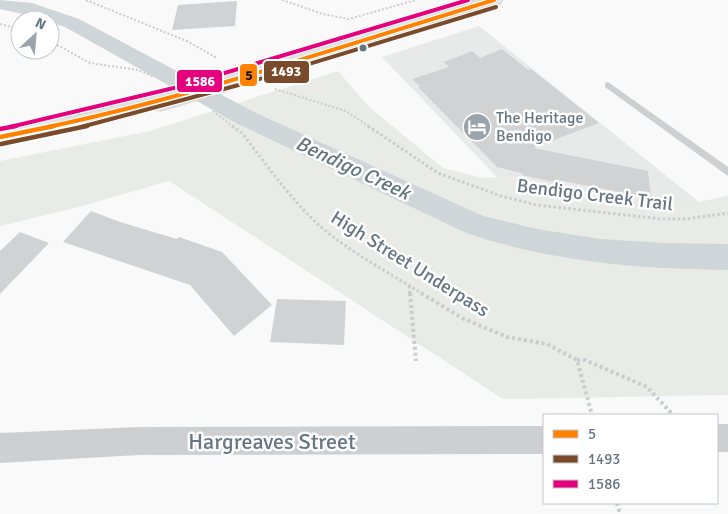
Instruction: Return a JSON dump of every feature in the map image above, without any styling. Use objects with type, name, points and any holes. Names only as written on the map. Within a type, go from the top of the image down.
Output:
[{"type":"highway","points":[[230,74],[459,0]]},
{"type":"highway","points":[[0,122],[84,108],[230,74],[494,0]]},
{"type":"highway","points":[[0,137],[76,123],[152,91]]},
{"type":"street","name":"Hargreaves Street","points":[[0,448],[139,441],[543,440]]},
{"type":"lane","points":[[608,86],[728,172]]},
{"type":"path","name":"Bendigo Creek Trail","points":[[86,0],[189,42],[230,74],[346,111],[438,173],[501,196],[538,205],[661,218],[686,219],[728,213]]},
{"type":"path","points":[[282,0],[323,14],[349,19],[418,0]]},
{"type":"path","points":[[60,47],[89,63],[136,68],[152,91]]},
{"type":"path","name":"High Street Underpass","points":[[214,112],[234,125],[251,143],[283,187],[317,223],[336,239],[462,318],[484,329],[547,344],[577,360],[585,360],[647,387],[672,414]]},
{"type":"path","points":[[410,286],[416,361]]},
{"type":"path","points":[[577,360],[592,414]]},
{"type":"shaded area","points":[[479,26],[699,202],[652,202],[497,177],[382,57]]},
{"type":"shaded area","points":[[338,71],[368,106],[443,168],[483,178],[497,177],[652,202],[699,202],[728,196],[728,395],[503,399],[169,181],[86,205],[0,226],[0,161],[150,131]]},
{"type":"building","points":[[237,1],[235,26],[172,30],[178,5]]},
{"type":"building","name":"The Heritage Bendigo","points":[[502,49],[528,70],[531,69],[599,123],[533,148],[648,171],[651,198],[558,180],[558,183],[497,167],[412,79],[449,67],[444,62],[472,51],[480,58]]},
{"type":"building","points":[[91,211],[120,222],[177,239],[179,237],[222,252],[272,305],[234,336],[190,285],[63,242]]},
{"type":"building","points":[[20,232],[49,243],[0,294],[0,251]]},
{"type":"building","points":[[277,299],[346,301],[344,345],[270,342]]},
{"type":"waterway","name":"Bendigo Creek","points":[[0,4],[32,9],[72,23],[244,117],[476,225],[506,234],[568,247],[632,254],[728,257]]},
{"type":"transit line","name":"1586","points":[[0,129],[178,87],[468,0]]},
{"type":"transit line","name":"5","points":[[0,137],[63,124],[187,92],[310,57],[494,0]]},
{"type":"transit line","name":"1493","points":[[1,144],[64,131],[189,100],[496,7]]},
{"type":"place","name":"The Heritage Bendigo","points":[[477,127]]}]
